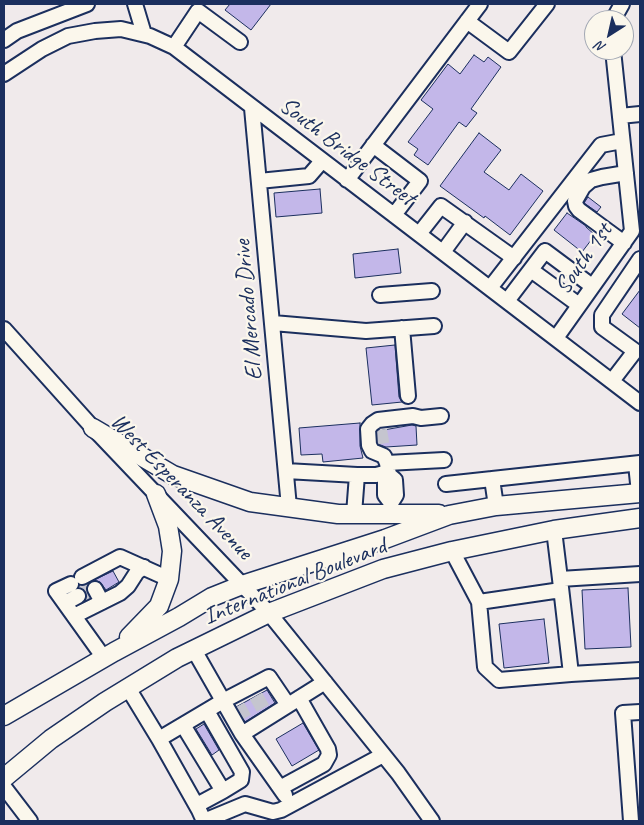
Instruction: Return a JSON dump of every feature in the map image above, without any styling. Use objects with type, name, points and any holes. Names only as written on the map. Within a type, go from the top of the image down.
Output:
[{"type":"main road","points":[[93,428],[173,475],[250,502],[338,514],[354,514],[392,508],[449,514]]},
{"type":"main road","name":"International Boulevard","points":[[4,716],[212,597],[242,585],[385,539],[449,514],[496,506],[640,493]]},
{"type":"main road","points":[[109,655],[144,623],[159,606],[169,579],[172,551],[168,526],[156,494]]},
{"type":"main road","name":"International Boulevard","points":[[4,778],[51,739],[128,688],[177,658],[269,613],[383,569],[452,551],[554,530],[640,518]]},
{"type":"street","points":[[4,40],[17,30],[86,4]]},
{"type":"street","points":[[135,4],[144,34]]},
{"type":"street","points":[[347,180],[480,4]]},
{"type":"street","points":[[467,21],[509,52],[547,4]]},
{"type":"street","points":[[174,47],[198,10],[240,42]]},
{"type":"street","name":"South Bridge Street","points":[[6,68],[68,36],[95,31],[121,29],[144,34],[174,47],[640,403]]},
{"type":"street","name":"South 1st","points":[[556,338],[624,242],[636,234],[626,173],[614,60]]},
{"type":"street","name":"El Mercado Drive","points":[[252,108],[290,507]]},
{"type":"street","points":[[620,116],[640,114]]},
{"type":"street","points":[[490,288],[600,146],[622,141]]},
{"type":"street","points":[[373,145],[420,181],[394,215]]},
{"type":"street","points":[[259,181],[310,176],[322,161]]},
{"type":"street","points":[[624,242],[579,210],[575,201],[583,187],[591,180],[602,176],[626,173]]},
{"type":"street","points":[[420,234],[441,206],[514,258]]},
{"type":"street","points":[[443,252],[464,222]]},
{"type":"street","points":[[507,301],[545,251],[592,286]]},
{"type":"street","points":[[612,381],[638,353],[602,327],[602,315],[640,259]]},
{"type":"street","points":[[530,270],[579,305]]},
{"type":"street","points":[[380,295],[432,291]]},
{"type":"street","points":[[273,323],[366,331],[434,326]]},
{"type":"street","points":[[402,328],[408,396]]},
{"type":"street","name":"West Esperanza Avenue","points":[[4,329],[93,428],[269,613],[383,755],[432,821]]},
{"type":"street","points":[[441,416],[421,418],[413,416],[379,425],[372,424],[368,429],[369,445],[372,451],[386,463],[444,460]]},
{"type":"street","points":[[286,471],[376,475],[386,463]]},
{"type":"street","points":[[386,463],[385,495],[392,508]]},
{"type":"street","points":[[446,484],[638,464],[640,493]]},
{"type":"street","points":[[354,514],[357,475]]},
{"type":"street","points":[[492,479],[496,506]]},
{"type":"street","points":[[554,530],[571,674]]},
{"type":"street","points":[[452,551],[479,602],[485,667],[499,680],[640,670]]},
{"type":"street","points":[[82,594],[120,557],[169,579]]},
{"type":"street","points":[[82,594],[120,593],[128,586],[137,572],[144,567]]},
{"type":"street","points":[[479,602],[561,584],[640,574]]},
{"type":"street","points":[[82,594],[109,655]]},
{"type":"street","points":[[194,650],[246,695],[266,716],[328,749],[329,755],[324,764],[280,788]]},
{"type":"street","points":[[159,739],[207,711],[246,695],[269,677],[266,716],[280,788],[291,804]]},
{"type":"street","points":[[266,716],[325,682]]},
{"type":"street","points":[[128,688],[197,804],[204,821],[245,804],[273,812],[383,755]]},
{"type":"street","points":[[197,804],[240,780],[242,772],[207,711]]},
{"type":"street","points":[[631,821],[623,713],[640,712]]},
{"type":"street","points":[[183,725],[223,791]]},
{"type":"street","points":[[4,787],[30,821]]},
{"type":"building","points":[[230,4],[271,4],[251,30],[225,10]]},
{"type":"building","points":[[474,55],[484,62],[488,57],[501,67],[471,109],[477,113],[466,127],[459,122],[428,165],[414,155],[418,149],[408,142],[433,109],[421,100],[448,64],[460,74]]},
{"type":"building","points":[[479,133],[501,150],[484,172],[509,190],[521,174],[543,191],[510,235],[440,186]]},
{"type":"building","points":[[320,189],[322,213],[276,217],[274,193]]},
{"type":"building","points":[[588,197],[601,207],[597,212],[584,203]]},
{"type":"building","points":[[567,213],[586,226],[595,235],[582,252],[554,230]]},
{"type":"building","points":[[398,249],[401,273],[355,278],[353,254]]},
{"type":"building","points":[[640,290],[640,328],[622,314]]},
{"type":"building","points":[[395,345],[399,397],[402,402],[372,405],[366,348]]},
{"type":"building","points":[[360,423],[360,446],[363,458],[323,462],[322,454],[301,455],[299,428]]},
{"type":"building","points":[[412,425],[416,426],[417,445],[386,447],[378,444],[378,431]]},
{"type":"building","points":[[113,571],[119,582],[106,590],[100,582],[94,580]]},
{"type":"building","points":[[628,588],[631,647],[585,649],[582,590]]},
{"type":"building","points":[[544,619],[549,663],[504,668],[499,624]]},
{"type":"building","points":[[267,690],[275,703],[245,722],[236,707]]},
{"type":"building","points":[[303,723],[319,750],[292,766],[276,739]]},
{"type":"building","points":[[204,724],[219,750],[212,755],[196,729]]},
{"type":"tunnel","points":[[380,430],[383,447]]},
{"type":"tunnel","points":[[75,591],[92,583]]},
{"type":"tunnel","points":[[81,603],[92,597]]},
{"type":"tunnel","points":[[256,696],[265,712]]},
{"type":"tunnel","points":[[238,706],[247,722]]}]
